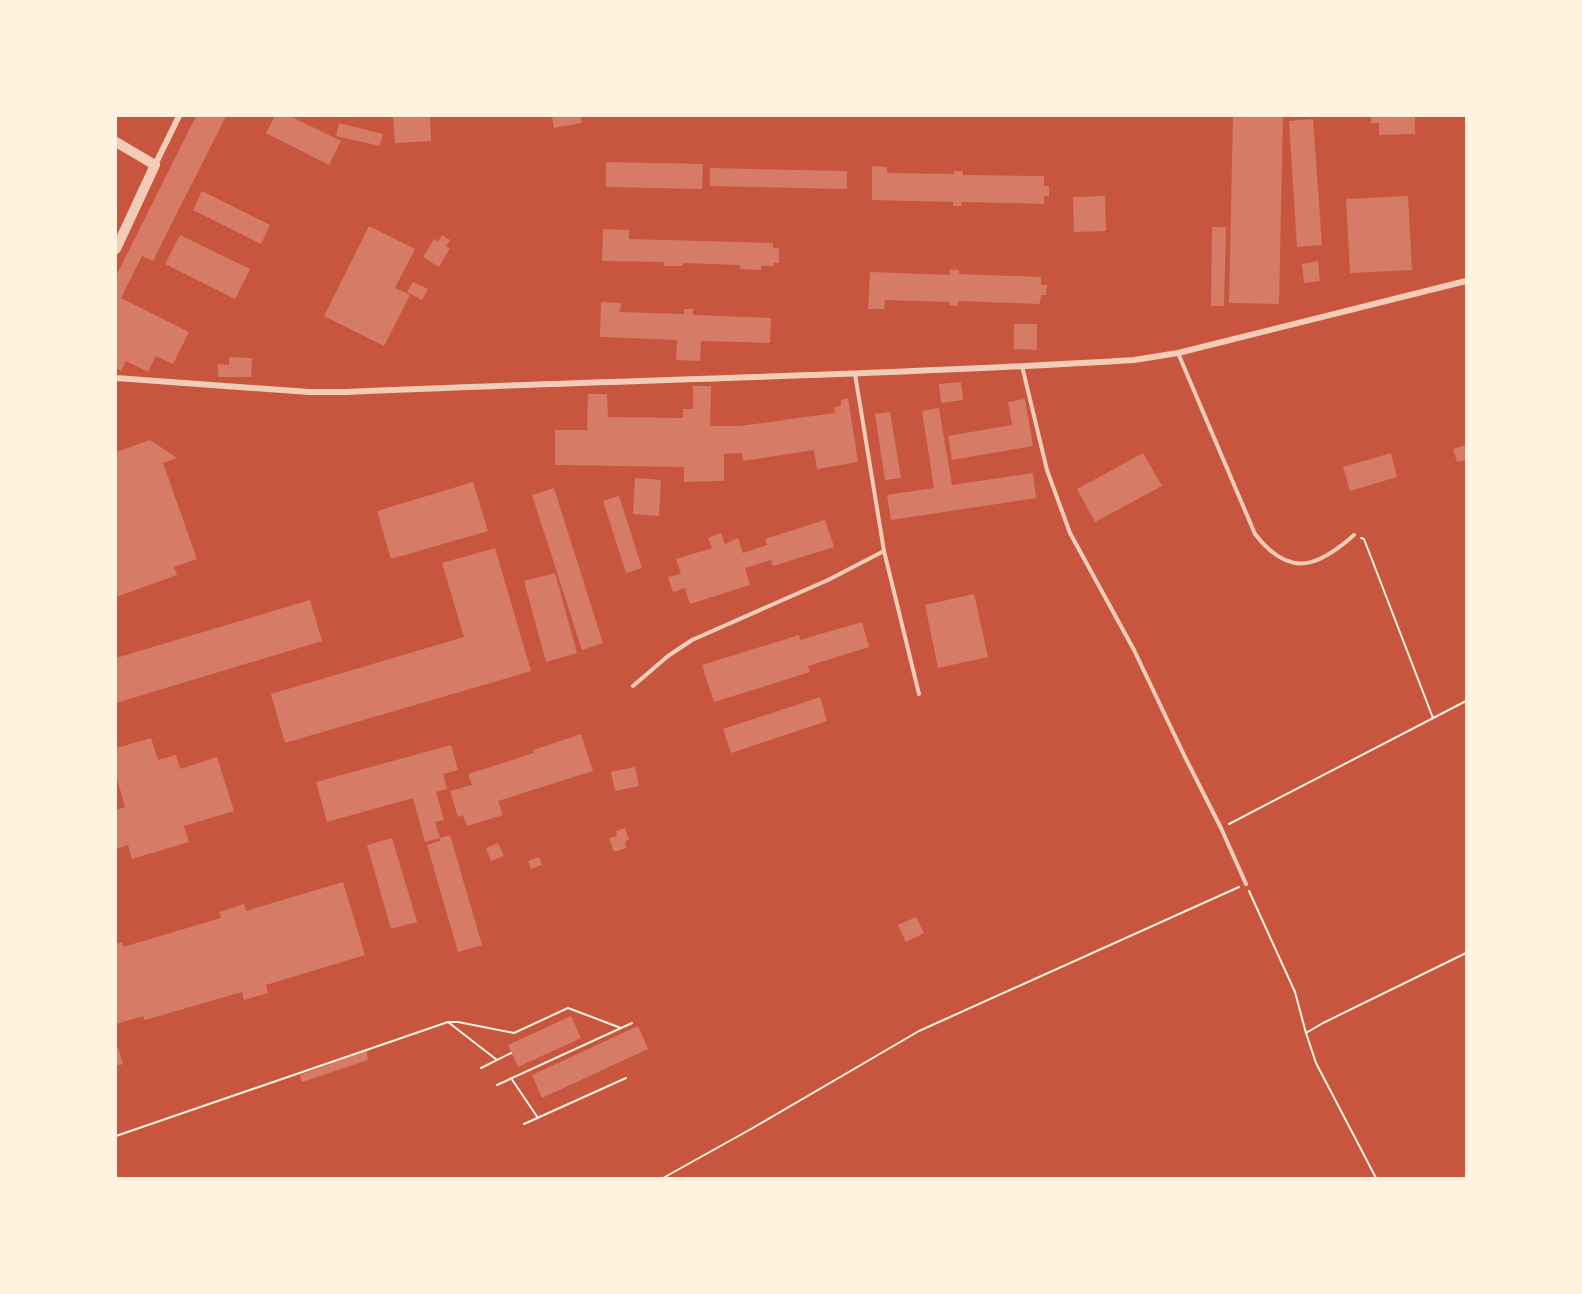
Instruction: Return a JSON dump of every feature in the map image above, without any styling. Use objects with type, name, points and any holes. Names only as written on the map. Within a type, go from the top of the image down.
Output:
[{"type":"street","points":[[116,249],[178,116]]},
{"type":"street","points":[[116,142],[155,165]]},
{"type":"street","points":[[116,378],[309,392],[346,392],[855,374],[1134,360],[1178,353],[1467,281]]},
{"type":"lane","points":[[1178,353],[1255,534],[1264,546],[1293,563],[1308,564],[1336,550],[1354,535]]},
{"type":"lane","points":[[1022,366],[1047,470],[1070,533],[1134,650],[1246,884]]},
{"type":"lane","points":[[855,374],[884,551],[919,694]]},
{"type":"lane","points":[[633,686],[668,656],[692,640],[828,580],[884,551]]},
{"type":"path","points":[[1364,539],[1433,718]]},
{"type":"path","points":[[1221,828],[1467,701]]},
{"type":"path","points":[[663,1179],[919,1031],[1246,884],[1295,992],[1317,1063],[1376,1179]]},
{"type":"path","points":[[1306,1033],[1467,953]]},
{"type":"path","points":[[116,1136],[448,1022],[514,1033],[568,1008],[621,1028]]},
{"type":"path","points":[[448,1022],[497,1060]]},
{"type":"path","points":[[497,1085],[632,1023]]},
{"type":"path","points":[[481,1068],[511,1053]]},
{"type":"path","points":[[511,1078],[538,1118]]},
{"type":"path","points":[[524,1124],[626,1078]]},
{"type":"building","points":[[196,116],[226,116],[153,261],[142,256],[121,298],[189,332],[173,364],[156,356],[148,372],[126,361],[121,371],[116,368],[116,276]]},
{"type":"building","points":[[275,116],[290,116],[341,141],[329,165],[266,133]]},
{"type":"building","points":[[393,116],[430,116],[431,141],[395,143]]},
{"type":"building","points":[[552,116],[580,116],[582,123],[554,128]]},
{"type":"building","points":[[1233,116],[1283,116],[1279,304],[1229,303]]},
{"type":"building","points":[[1415,116],[1415,134],[1379,135],[1379,123],[1371,123],[1371,117]]},
{"type":"building","points":[[1313,119],[1322,245],[1297,247],[1289,121]]},
{"type":"building","points":[[339,123],[383,134],[380,146],[336,136]]},
{"type":"building","points":[[606,162],[703,164],[702,189],[606,187]]},
{"type":"building","points":[[872,166],[887,167],[887,173],[954,174],[954,171],[963,171],[963,175],[1044,176],[1044,186],[1049,186],[1049,196],[1044,196],[1044,204],[961,202],[962,206],[953,206],[953,202],[872,200]]},
{"type":"building","points":[[710,168],[847,171],[847,189],[710,186]]},
{"type":"building","points":[[202,191],[270,225],[261,244],[193,210]]},
{"type":"building","points":[[1105,196],[1106,231],[1074,232],[1073,197]]},
{"type":"building","points":[[1408,196],[1412,270],[1350,273],[1346,199]]},
{"type":"building","points":[[369,226],[415,249],[395,288],[410,295],[384,346],[324,316]]},
{"type":"building","points":[[1212,227],[1226,227],[1224,306],[1211,306]]},
{"type":"building","points":[[603,229],[629,230],[629,239],[773,243],[773,248],[779,248],[779,263],[774,263],[774,266],[761,266],[761,270],[740,269],[740,265],[683,263],[682,266],[664,266],[664,262],[602,261]]},
{"type":"building","points":[[180,235],[250,269],[235,299],[165,264]]},
{"type":"building","points":[[442,235],[450,240],[446,246],[450,248],[439,267],[423,257],[434,239],[438,242]]},
{"type":"building","points":[[1318,261],[1320,281],[1304,283],[1302,264]]},
{"type":"building","points":[[950,269],[959,270],[959,274],[1041,277],[1041,285],[1047,285],[1046,295],[1041,295],[1040,304],[958,301],[958,306],[949,305],[950,302],[885,300],[884,309],[868,309],[870,272],[950,275]]},
{"type":"building","points":[[413,282],[428,289],[422,300],[407,292]]},
{"type":"building","points":[[601,302],[621,303],[620,312],[684,314],[684,309],[693,309],[693,315],[771,318],[770,343],[701,341],[700,361],[676,360],[677,340],[600,337]]},
{"type":"building","points":[[1014,324],[1037,324],[1037,350],[1014,349]]},
{"type":"building","points":[[229,357],[252,358],[251,377],[218,377],[218,364],[229,365]]},
{"type":"building","points":[[961,382],[963,400],[941,403],[939,384]]},
{"type":"building","points":[[693,386],[711,386],[710,426],[740,426],[835,413],[834,407],[841,406],[841,400],[848,398],[858,462],[817,469],[814,450],[743,461],[742,453],[724,454],[724,481],[684,482],[684,467],[555,465],[555,430],[587,430],[588,394],[607,394],[608,417],[683,418],[683,409],[693,409]]},
{"type":"building","points":[[1025,399],[1033,446],[952,460],[948,436],[1012,425],[1008,402]]},
{"type":"building","points":[[939,408],[952,485],[1033,473],[1036,498],[891,520],[887,495],[934,488],[922,411]]},
{"type":"building","points":[[890,412],[901,478],[885,480],[875,414]]},
{"type":"building","points":[[150,440],[177,458],[163,463],[197,559],[174,567],[177,575],[116,597],[116,452]]},
{"type":"building","points":[[1466,445],[1466,460],[1457,462],[1453,449]]},
{"type":"building","points":[[1143,453],[1162,486],[1095,522],[1077,489]]},
{"type":"building","points":[[1391,453],[1397,477],[1350,491],[1343,467]]},
{"type":"building","points":[[635,478],[661,480],[659,516],[633,514]]},
{"type":"building","points":[[473,482],[488,531],[391,559],[377,511]]},
{"type":"building","points":[[554,488],[603,643],[582,650],[532,495]]},
{"type":"building","points":[[619,496],[642,568],[626,573],[603,501]]},
{"type":"building","points":[[825,520],[834,547],[773,566],[771,560],[745,568],[750,585],[690,604],[685,588],[673,592],[668,577],[681,574],[676,559],[712,548],[708,538],[721,533],[725,544],[738,538],[743,553],[767,545],[765,539]]},
{"type":"building","points":[[495,548],[531,671],[285,743],[271,694],[464,637],[442,563]]},
{"type":"building","points":[[555,573],[577,653],[546,662],[524,581]]},
{"type":"building","points":[[974,594],[988,657],[938,668],[925,605]]},
{"type":"building","points":[[310,600],[322,641],[116,703],[116,658]]},
{"type":"building","points":[[862,622],[869,647],[808,666],[810,672],[714,702],[702,665],[799,635],[800,640]]},
{"type":"building","points":[[820,697],[827,721],[731,753],[723,729]]},
{"type":"building","points":[[581,734],[593,771],[498,801],[503,815],[467,826],[463,815],[458,817],[450,791],[472,785],[468,774],[534,753],[533,750]]},
{"type":"building","points":[[151,738],[158,760],[176,755],[180,769],[217,757],[234,811],[184,826],[189,842],[132,859],[128,845],[116,849],[116,810],[125,807],[116,775],[116,748]]},
{"type":"building","points":[[451,745],[458,770],[443,774],[447,789],[436,792],[444,820],[435,822],[440,838],[425,842],[413,798],[327,822],[316,782]]},
{"type":"building","points":[[635,767],[639,786],[615,791],[611,772]]},
{"type":"building","points":[[625,828],[629,840],[625,841],[626,848],[614,852],[609,838],[617,836],[616,831]]},
{"type":"building","points":[[450,835],[482,945],[458,952],[427,845],[440,841],[440,838]]},
{"type":"building","points":[[392,838],[417,922],[391,929],[367,845]]},
{"type":"building","points":[[498,843],[504,856],[491,861],[486,848]]},
{"type":"building","points":[[539,857],[542,865],[531,869],[528,861]]},
{"type":"building","points":[[343,882],[365,955],[266,985],[268,993],[244,1000],[242,992],[145,1020],[143,1016],[116,1024],[116,944],[122,942],[123,947],[221,918],[219,912],[244,904],[246,911]]},
{"type":"building","points":[[916,917],[924,933],[906,942],[898,925]]},
{"type":"building","points":[[571,1016],[581,1038],[518,1067],[508,1045]]},
{"type":"building","points":[[638,1026],[648,1049],[542,1098],[532,1075]]},
{"type":"building","points":[[116,1048],[118,1048],[123,1064],[116,1066]]},
{"type":"building","points":[[367,1051],[368,1060],[302,1082],[300,1075]]}]
